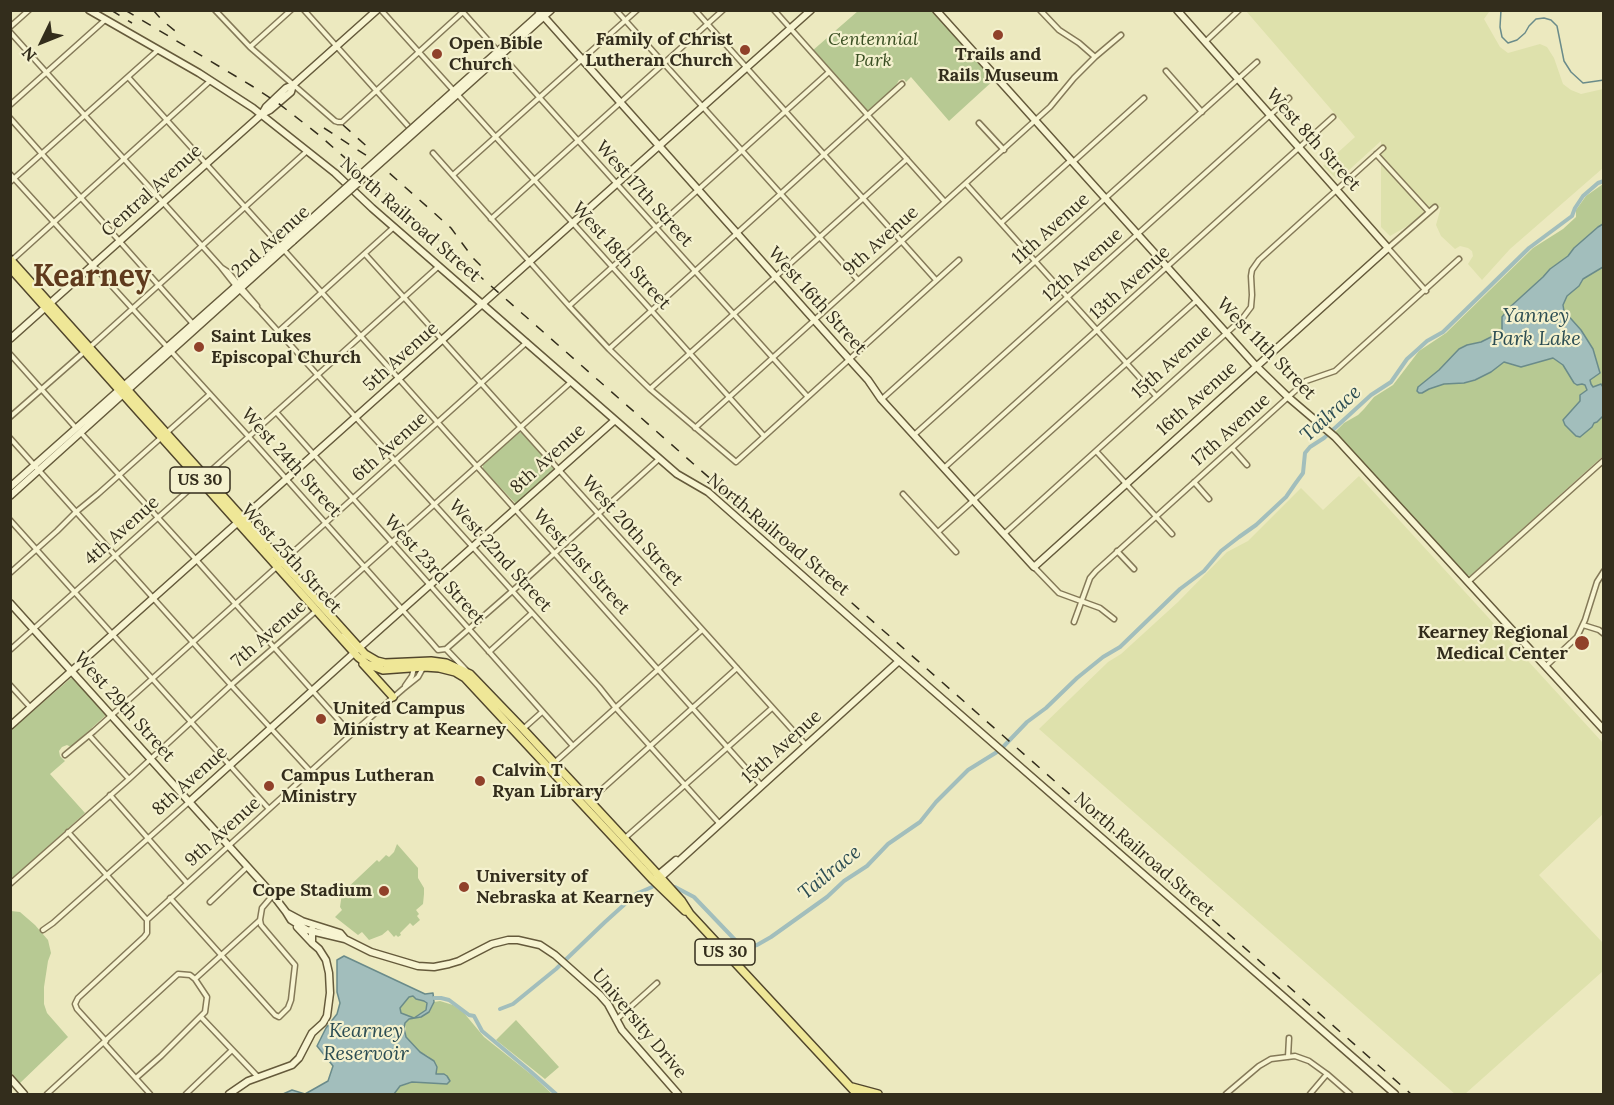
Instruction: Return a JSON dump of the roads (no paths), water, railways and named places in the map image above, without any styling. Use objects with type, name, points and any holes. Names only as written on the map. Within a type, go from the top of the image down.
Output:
[{"type":"main road","name":"US 30","points":[[11,260],[48,305]]},
{"type":"main road","name":"US 30","points":[[10,268],[48,305]]},
{"type":"main road","name":"West 25th Street","points":[[48,305],[357,652]]},
{"type":"main road","name":"West 25th Street","points":[[319,608],[339,636],[357,652],[377,661],[411,666]]},
{"type":"main road","points":[[357,652],[393,697]]},
{"type":"main road","name":"West 24th Street","points":[[423,665],[431,661],[446,663],[470,674],[523,729],[552,765]]},
{"type":"main road","name":"West 24th Street","points":[[411,666],[423,665],[447,670],[465,678],[552,765],[657,879],[681,900],[690,914],[858,1095]]},
{"type":"main road","points":[[850,1086],[878,1095]]},
{"type":"street","points":[[10,27],[29,10]]},
{"type":"street","name":"North Railroad Street","points":[[89,10],[211,80],[262,114],[308,150],[681,477],[708,492],[1395,1095]]},
{"type":"street","points":[[215,10],[250,47],[338,122],[342,122],[463,11]]},
{"type":"street","points":[[250,47],[291,10]]},
{"type":"street","points":[[304,10],[408,126]]},
{"type":"street","name":"Central Avenue","points":[[10,339],[206,163],[291,92],[293,85],[377,10]]},
{"type":"street","name":"West 18th Street","points":[[381,10],[764,436]]},
{"type":"street","name":"2nd Avenue","points":[[10,496],[37,468],[500,54],[542,13],[551,10]]},
{"type":"street","points":[[616,10],[858,280]]},
{"type":"street","points":[[453,176],[637,10]]},
{"type":"street","points":[[695,10],[936,280]]},
{"type":"street","points":[[491,219],[723,10]]},
{"type":"street","points":[[774,10],[945,202]]},
{"type":"street","name":"5th Avenue","points":[[10,726],[811,10]]},
{"type":"street","name":"West 11th Street","points":[[936,10],[1226,333],[1288,397],[1335,437],[1545,667],[1602,726]]},
{"type":"street","points":[[1040,10],[1059,30],[1095,57]]},
{"type":"street","name":"West 8th Street","points":[[1177,10],[1426,291]]},
{"type":"street","points":[[1205,42],[1239,10]]},
{"type":"street","name":"West 17th Street","points":[[463,11],[807,396]]},
{"type":"street","name":"West 16th Street","points":[[542,13],[868,380],[881,399],[1051,586],[1059,593],[1100,608],[1114,619]]},
{"type":"street","points":[[10,105],[105,19]]},
{"type":"street","name":"West 22nd Street","points":[[10,32],[221,267],[228,272],[258,309],[720,823]]},
{"type":"street","name":"9th Avenue","points":[[695,428],[1004,150],[1056,101],[1095,57],[1121,35]]},
{"type":"street","points":[[10,182],[158,50]]},
{"type":"street","name":"11th Avenue","points":[[881,399],[1257,62]]},
{"type":"street","points":[[1166,71],[1202,112]]},
{"type":"street","points":[[569,306],[829,72]]},
{"type":"street","name":"West 21st Street","points":[[128,77],[761,785]]},
{"type":"street","points":[[11,260],[211,80]]},
{"type":"street","points":[[609,349],[902,84]]},
{"type":"street","points":[[1001,223],[1144,98]]},
{"type":"street","name":"12th Avenue","points":[[914,435],[1289,98]]},
{"type":"street","name":"13th Avenue","points":[[944,468],[1334,117]]},
{"type":"street","points":[[10,118],[195,326]]},
{"type":"street","points":[[979,123],[1004,150]]},
{"type":"street","name":"15th Avenue","points":[[1004,534],[1242,319],[1251,307],[1251,276],[1255,264],[1383,148]]},
{"type":"street","points":[[10,417],[308,150]]},
{"type":"street","points":[[433,153],[609,349],[650,389],[736,462],[959,260]]},
{"type":"street","points":[[1376,154],[1429,212]]},
{"type":"street","points":[[650,389],[906,159]]},
{"type":"street","name":"West 24th Street","points":[[10,174],[249,437],[436,648],[446,649],[470,674]]},
{"type":"street","points":[[966,184],[1156,396]]},
{"type":"street","name":"16th Avenue","points":[[1034,567],[1435,207]]},
{"type":"street","points":[[279,332],[394,227]]},
{"type":"street","name":"West 20th Street","points":[[365,254],[806,745]]},
{"type":"street","name":"17th Avenue","points":[[1074,622],[1090,578],[1096,571],[1306,381],[1335,371],[1459,260]]},
{"type":"street","name":"4th Avenue","points":[[10,650],[440,266]]},
{"type":"street","points":[[938,532],[1197,300]]},
{"type":"street","name":"6th Avenue","points":[[65,755],[527,342]]},
{"type":"street","points":[[10,354],[351,734]]},
{"type":"street","name":"7th Avenue","points":[[10,884],[572,382]]},
{"type":"street","points":[[10,573],[210,394]]},
{"type":"street","name":"West 23rd Street","points":[[276,412],[573,746]]},
{"type":"street","name":"8th Avenue","points":[[44,930],[231,766],[615,420]]},
{"type":"street","points":[[10,438],[310,771]]},
{"type":"street","points":[[1232,448],[1247,465]]},
{"type":"street","points":[[1096,451],[1172,534]]},
{"type":"street","points":[[446,649],[660,458]]},
{"type":"street","points":[[1468,582],[1604,460]]},
{"type":"street","name":"2nd Avenue","points":[[10,487],[37,468]]},
{"type":"street","points":[[1194,482],[1209,499]]},
{"type":"street","points":[[903,494],[956,552]]},
{"type":"street","points":[[10,520],[269,809]]},
{"type":"street","points":[[1118,551],[1134,569]]},
{"type":"street","points":[[1545,667],[1577,636],[1583,625],[1597,582],[1604,571]]},
{"type":"street","name":"West 29th Street","points":[[10,603],[273,895],[305,937],[319,949]]},
{"type":"street","points":[[489,652],[532,613]]},
{"type":"street","points":[[1583,625],[1604,634]]},
{"type":"street","points":[[552,765],[702,630]]},
{"type":"street","name":"15th Avenue","points":[[657,879],[899,661]]},
{"type":"street","name":"9th Avenue","points":[[105,1042],[77,1009],[75,1004],[78,998],[144,937],[147,933],[147,920],[351,734],[418,677],[423,665]]},
{"type":"street","name":"9th Avenue","points":[[403,689],[410,679],[411,666]]},
{"type":"street","points":[[586,802],[737,668]]},
{"type":"street","points":[[10,685],[31,708]]},
{"type":"street","points":[[621,840],[772,708]]},
{"type":"street","points":[[523,729],[542,712]]},
{"type":"street","points":[[89,735],[129,779]]},
{"type":"street","points":[[110,795],[187,883]]},
{"type":"street","points":[[68,832],[147,920]]},
{"type":"street","points":[[210,902],[247,867]]},
{"type":"street","points":[[170,898],[279,1017],[288,1008],[291,1000],[295,965],[261,925],[262,909],[273,895]]},
{"type":"street","name":"West 29th Street","points":[[286,912],[314,929]]},
{"type":"street","points":[[195,979],[260,920]]},
{"type":"street","points":[[295,924],[314,929]]},
{"type":"street","points":[[312,943],[314,929]]},
{"type":"street","points":[[229,1095],[248,1081],[292,1065],[299,1058],[312,1033],[327,1016],[330,979],[326,960],[319,949],[314,929]]},
{"type":"street","name":"University Drive","points":[[314,929],[345,939],[371,952],[418,966],[434,967],[449,964],[492,944],[508,940],[540,945],[559,958],[600,995],[627,1036],[678,1095]]},
{"type":"street","points":[[47,1095],[178,974],[186,974],[195,979],[207,997],[205,1012],[136,1078]]},
{"type":"street","points":[[616,1020],[657,983]]},
{"type":"street","points":[[201,1017],[258,1077]]},
{"type":"street","points":[[1288,1057],[1289,1038]]},
{"type":"street","points":[[105,1042],[150,1095]]},
{"type":"street","points":[[186,1095],[232,1050]]},
{"type":"street","points":[[1227,1095],[1259,1066],[1271,1059],[1295,1056],[1309,1061],[1350,1095]]},
{"type":"street","points":[[1310,1095],[1327,1074]]},
{"type":"street","points":[[10,1078],[24,1095]]},
{"type":"water","name":"Yanney Park Lake","points":[[1603,224],[1603,267],[1583,279],[1579,286],[1567,296],[1563,305],[1564,311],[1581,330],[1593,349],[1600,373],[1590,380],[1593,387],[1601,384],[1603,387],[1603,416],[1592,427],[1580,437],[1565,425],[1563,420],[1580,401],[1580,395],[1587,390],[1585,385],[1574,383],[1563,365],[1553,358],[1521,367],[1504,362],[1475,380],[1444,384],[1422,393],[1417,391],[1418,387],[1439,370],[1459,349],[1499,333],[1502,329],[1502,317],[1510,307]]},
{"type":"water","name":"Kearney Reservoir","points":[[344,956],[425,994],[433,993],[434,1002],[429,1012],[421,1017],[409,1019],[404,1028],[406,1037],[420,1052],[434,1061],[437,1067],[436,1074],[444,1074],[450,1081],[447,1084],[412,1082],[400,1086],[394,1094],[305,1094],[328,1081],[333,1066],[317,1046],[326,1028],[337,1014],[340,1003],[337,992],[337,960]],"holes":[[[413,996],[427,1003],[426,1010],[414,1018],[401,1013],[400,1008],[409,997]]]},
{"type":"water","points":[[292,1090],[305,1094],[283,1094]]},
{"type":"waterway","points":[[1501,10],[1502,37],[1508,43],[1517,40],[1536,19],[1551,20],[1557,26],[1564,61],[1571,72],[1583,83],[1604,80]]},
{"type":"waterway","name":"Tailrace","points":[[1004,746],[1027,722],[1103,657],[1120,647],[1180,589],[1204,571],[1221,551],[1256,525],[1286,497],[1303,473],[1305,453],[1310,447],[1324,438],[1371,395],[1391,382],[1407,359],[1427,341],[1443,332],[1529,248],[1572,216],[1583,196],[1598,183],[1604,181]]},
{"type":"waterway","name":"Tailrace","points":[[675,887],[694,897],[739,944],[749,947],[757,945],[827,897],[844,881],[867,866],[888,844],[920,822],[936,802],[968,770],[997,752]]},
{"type":"waterway","name":"Tailrace","points":[[500,1009],[513,1004],[556,969],[636,894],[652,887]]},
{"type":"waterway","points":[[434,998],[449,1000],[469,1015],[474,1016],[482,1031],[556,1094]]},
{"type":"railway","points":[[111,10],[132,23]]},
{"type":"railway","points":[[125,10],[252,86],[319,135],[1411,1094]]},
{"type":"railway","points":[[153,10],[180,35]]},
{"type":"railway","points":[[343,125],[372,151]]},
{"type":"railway","points":[[324,128],[378,163],[451,228],[473,258],[486,271]]},
{"type":"place","name":"Trails and Rails Museum","points":[[998,35]]},
{"type":"place","name":"Family of Christ Lutheran Church","points":[[745,50]]},
{"type":"place","name":"Open Bible Church","points":[[437,54]]},
{"type":"place","name":"Saint Lukes Episcopal Church","points":[[199,347]]},
{"type":"place","name":"Kearney Regional Medical Center","points":[[1582,643]]},
{"type":"place","name":"United Campus Ministry at Kearney","points":[[321,719]]},
{"type":"place","name":"Calvin T Ryan Library","points":[[480,781]]},
{"type":"place","name":"Campus Lutheran Ministry","points":[[269,786]]},
{"type":"place","name":"University of Nebraska at Kearney","points":[[464,887]]},
{"type":"place","name":"Cope Stadium","points":[[384,891]]},
{"type":"district","name":"Kearney","points":[[92,277]]},
{"type":"park label","name":"Centennial Park","points":[[873,50]]}]
